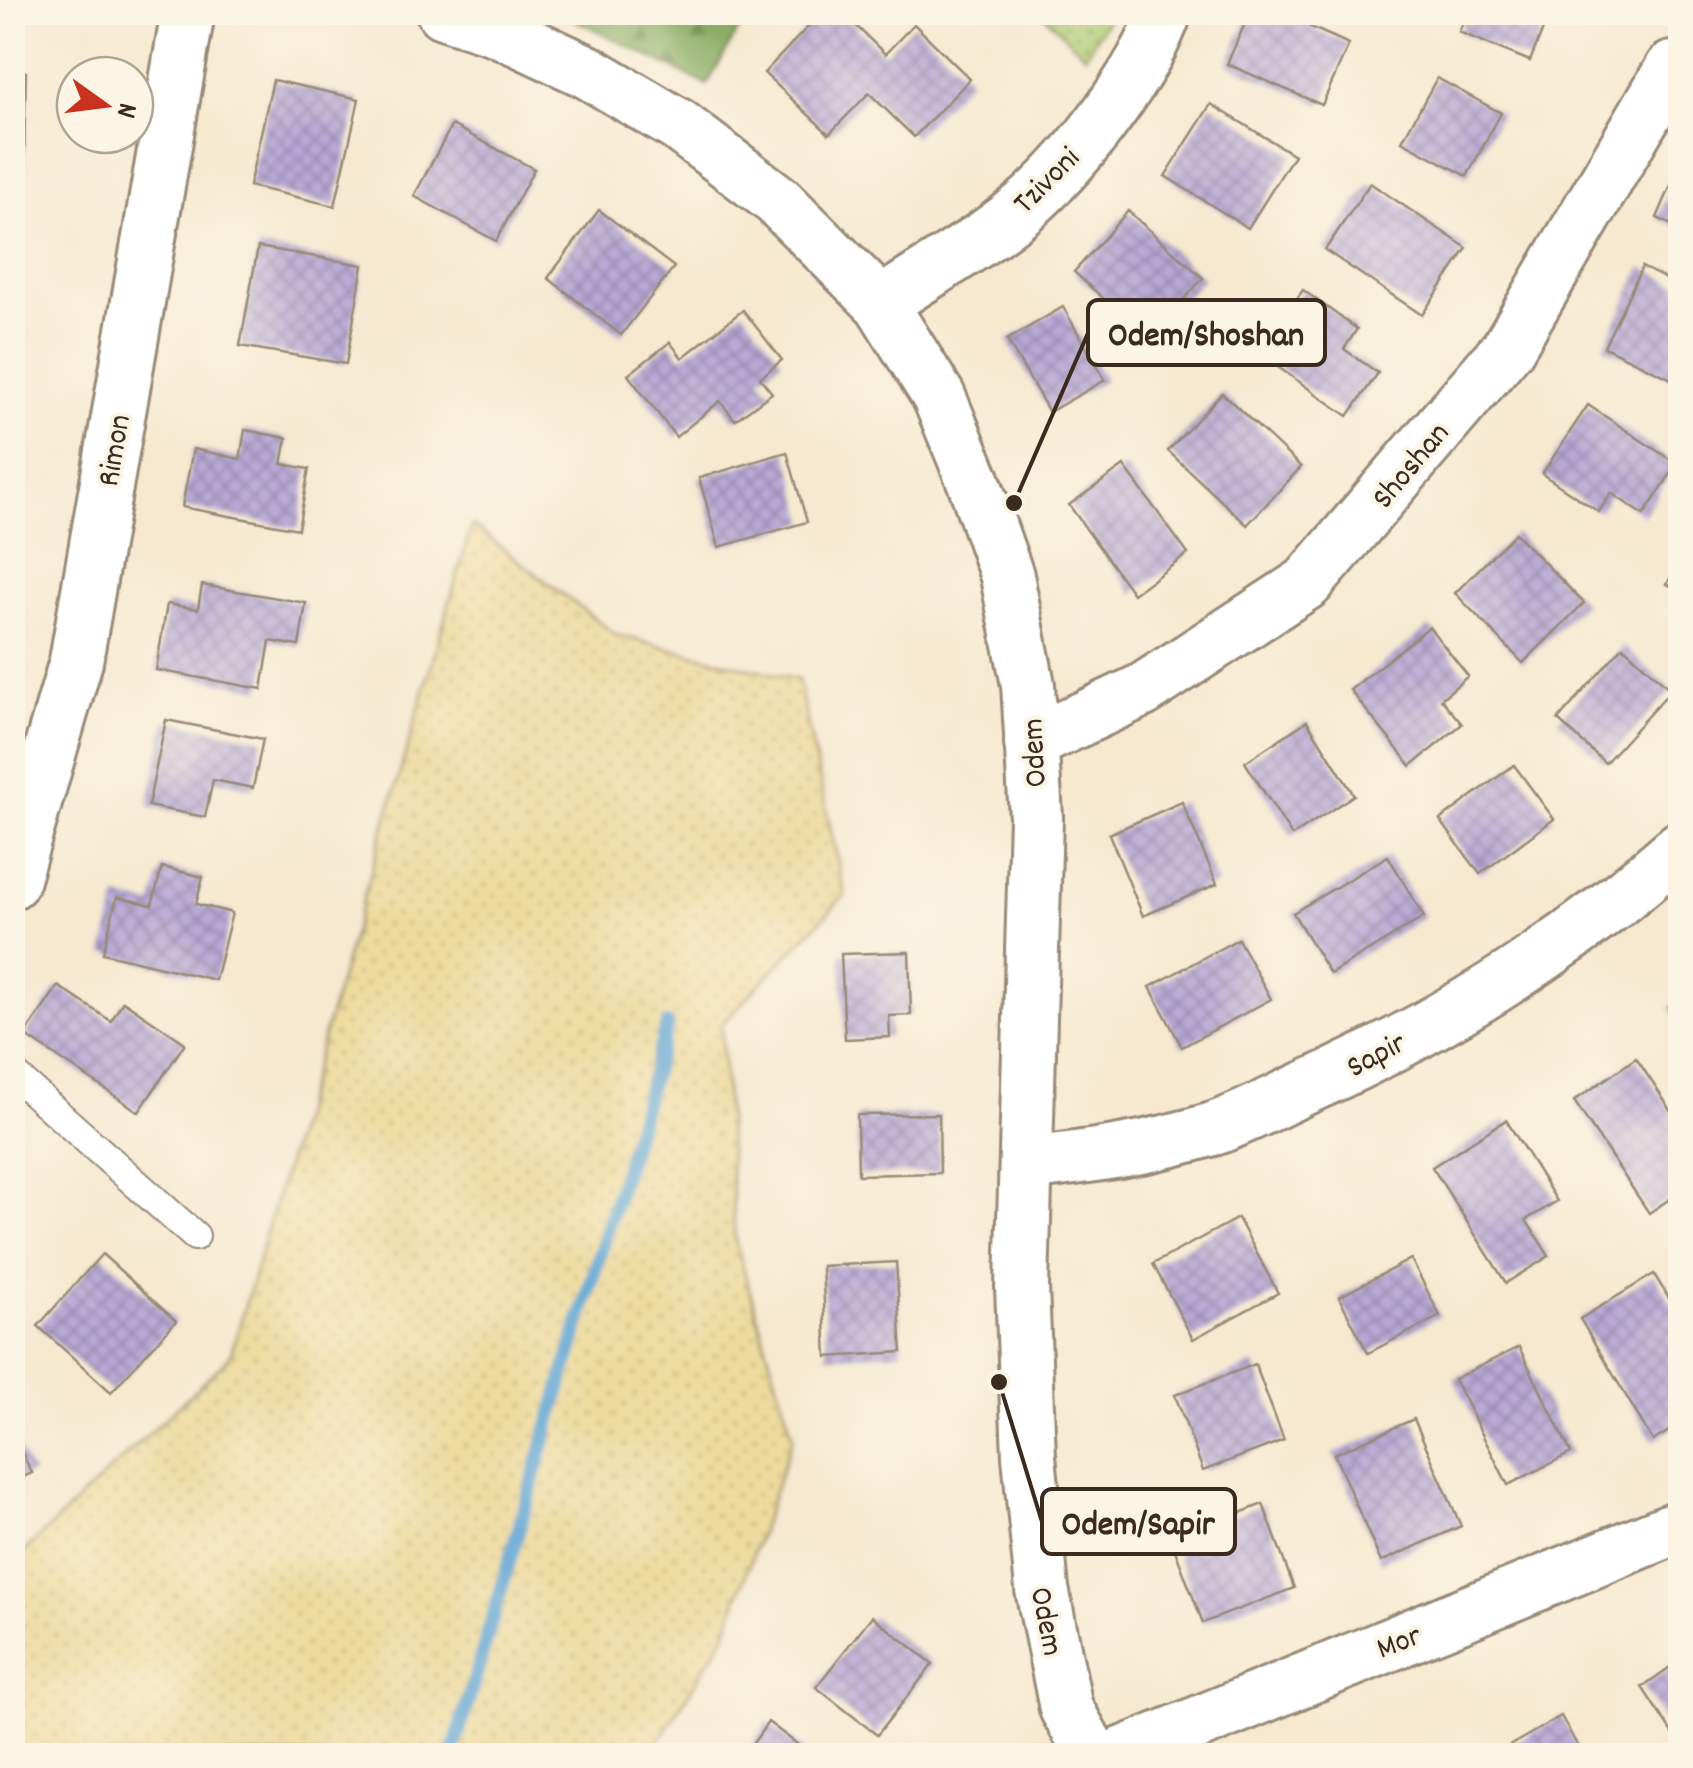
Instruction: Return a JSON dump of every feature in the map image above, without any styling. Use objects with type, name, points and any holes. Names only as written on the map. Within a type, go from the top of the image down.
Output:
[{"type":"street","name":"Rimon","points":[[12,882],[76,661],[188,12]]},
{"type":"street","name":"Odem","points":[[443,12],[498,30],[588,72],[678,125],[777,200],[881,304],[939,397],[1007,576],[1028,685],[1036,817],[1022,1287],[1029,1456],[1042,1590],[1066,1708],[1093,1756]]},
{"type":"street","name":"Tzivoni","points":[[881,304],[1032,200],[1108,110],[1158,32],[1165,12]]},
{"type":"street","name":"Shoshan","points":[[1031,742],[1143,690],[1307,583],[1508,348],[1676,68]]},
{"type":"street","name":"Sapir","points":[[1026,1164],[1122,1153],[1216,1128],[1353,1066],[1516,977],[1607,913],[1680,848]]},
{"type":"street","name":"Mor","points":[[1117,1756],[1680,1526]]},
{"type":"lane","points":[[12,1073],[195,1236]]},
{"type":"green space","points":[[561,13],[748,13],[707,85]]},
{"type":"green space","points":[[1042,13],[1111,13],[1085,56]]},
{"type":"sand","points":[[472,525],[616,635],[798,680],[845,895],[721,1025],[735,1240],[793,1437],[725,1635],[650,1755],[13,1755],[13,1562],[230,1357]]},
{"type":"building","points":[[822,12],[842,12],[885,54],[914,24],[970,79],[914,137],[869,93],[829,134],[764,73]]},
{"type":"building","points":[[1250,12],[1277,12],[1349,44],[1322,105],[1227,64]]},
{"type":"building","points":[[1467,12],[1550,12],[1530,61],[1459,32]]},
{"type":"building","points":[[12,71],[26,72],[24,161],[12,161]]},
{"type":"building","points":[[1437,78],[1501,113],[1467,176],[1402,141]]},
{"type":"building","points":[[273,80],[359,99],[335,206],[249,186]]},
{"type":"building","points":[[1211,104],[1294,155],[1248,228],[1165,176]]},
{"type":"building","points":[[452,125],[534,169],[496,241],[414,196]]},
{"type":"building","points":[[1680,164],[1680,229],[1657,218]]},
{"type":"building","points":[[1370,183],[1467,248],[1422,315],[1325,250]]},
{"type":"building","points":[[599,210],[674,267],[621,335],[548,278]]},
{"type":"building","points":[[1128,211],[1203,278],[1148,339],[1074,272]]},
{"type":"building","points":[[258,247],[363,265],[346,364],[240,346]]},
{"type":"building","points":[[1642,267],[1680,286],[1680,383],[1604,347]]},
{"type":"building","points":[[1303,290],[1357,329],[1344,349],[1378,373],[1348,416],[1258,353]]},
{"type":"building","points":[[1063,307],[1105,380],[1049,412],[1007,340]]},
{"type":"building","points":[[743,310],[782,360],[760,378],[772,393],[735,420],[720,401],[676,437],[628,375],[670,342],[682,358]]},
{"type":"building","points":[[1222,393],[1301,467],[1247,525],[1168,451]]},
{"type":"building","points":[[1588,405],[1677,464],[1644,515],[1611,493],[1599,512],[1542,474]]},
{"type":"building","points":[[245,430],[287,438],[282,464],[309,469],[298,529],[182,507],[193,449],[240,459]]},
{"type":"building","points":[[787,452],[807,522],[719,547],[699,478]]},
{"type":"building","points":[[1124,466],[1188,554],[1133,594],[1069,505]]},
{"type":"building","points":[[1515,533],[1584,603],[1523,663],[1455,593]]},
{"type":"building","points":[[1680,560],[1680,591],[1667,584]]},
{"type":"building","points":[[202,585],[306,603],[299,646],[270,641],[262,689],[156,670],[167,604],[198,609]]},
{"type":"building","points":[[1429,627],[1468,676],[1441,699],[1462,724],[1411,766],[1350,690]]},
{"type":"building","points":[[1623,646],[1671,690],[1605,763],[1558,720]]},
{"type":"building","points":[[166,720],[263,739],[253,788],[213,780],[205,817],[148,806]]},
{"type":"building","points":[[1307,721],[1354,795],[1292,836],[1245,762]]},
{"type":"building","points":[[1514,765],[1554,819],[1480,874],[1440,820]]},
{"type":"building","points":[[1182,802],[1217,884],[1143,916],[1109,834]]},
{"type":"building","points":[[1388,856],[1424,917],[1330,974],[1293,913]]},
{"type":"building","points":[[162,867],[203,877],[196,904],[232,913],[215,980],[103,953],[117,897],[152,905]]},
{"type":"building","points":[[1238,939],[1271,999],[1182,1047],[1150,987]]},
{"type":"building","points":[[909,952],[911,1015],[889,1016],[890,1037],[845,1039],[841,954]]},
{"type":"building","points":[[58,986],[111,1021],[123,1001],[185,1043],[139,1112],[25,1035]]},
{"type":"building","points":[[1680,999],[1680,1025],[1669,1007]]},
{"type":"building","points":[[1636,1058],[1680,1124],[1680,1192],[1649,1213],[1574,1101]]},
{"type":"building","points":[[939,1114],[940,1173],[858,1175],[857,1115]]},
{"type":"building","points":[[1506,1120],[1557,1201],[1526,1220],[1549,1256],[1506,1283],[1432,1167]]},
{"type":"building","points":[[1238,1218],[1278,1293],[1193,1339],[1153,1264]]},
{"type":"building","points":[[102,1254],[176,1321],[111,1392],[38,1326]]},
{"type":"building","points":[[1411,1259],[1440,1316],[1368,1353],[1339,1297]]},
{"type":"building","points":[[896,1262],[902,1352],[827,1357],[822,1266]]},
{"type":"building","points":[[1654,1274],[1680,1317],[1680,1424],[1653,1441],[1580,1319]]},
{"type":"building","points":[[1519,1347],[1571,1453],[1508,1485],[1454,1379]]},
{"type":"building","points":[[1255,1364],[1284,1440],[1203,1471],[1175,1395]]},
{"type":"building","points":[[1414,1419],[1461,1526],[1381,1562],[1334,1454]]},
{"type":"building","points":[[12,1433],[32,1473],[12,1482]]},
{"type":"building","points":[[1263,1504],[1294,1588],[1203,1623],[1171,1540]]},
{"type":"building","points":[[872,1616],[933,1664],[877,1735],[816,1687]]},
{"type":"building","points":[[1680,1660],[1680,1745],[1642,1687]]},
{"type":"building","points":[[1561,1716],[1583,1756],[1492,1756]]},
{"type":"building","points":[[768,1722],[813,1756],[744,1756]]},
{"type":"waterway","points":[[452,1756],[667,1025]]},
{"type":"place","name":"Odem/Shoshan","points":[[1014,503]]},
{"type":"place","name":"Odem/Sapir","points":[[999,1382]]}]
